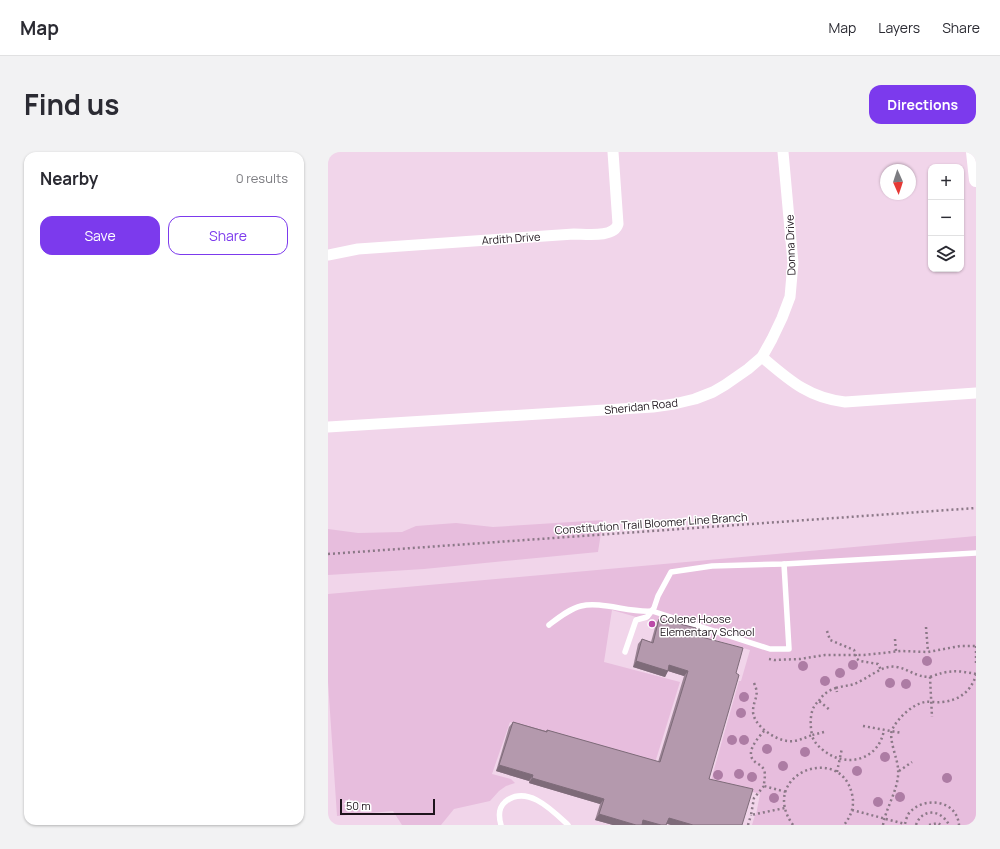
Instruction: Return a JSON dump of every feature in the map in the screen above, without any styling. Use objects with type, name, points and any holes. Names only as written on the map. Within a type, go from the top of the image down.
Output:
[{"type":"street","name":"Ardith Drive","points":[[328,255],[358,249],[608,233],[614,231],[618,224],[613,152]]},
{"type":"street","name":"Donna Drive","points":[[762,357],[782,318],[790,297],[793,263],[783,152]]},
{"type":"street","points":[[973,152],[976,180]]},
{"type":"street","points":[[762,357],[787,379],[804,391],[833,401],[976,393]]},
{"type":"street","name":"Sheridan Road","points":[[328,427],[653,407],[674,404],[695,399],[713,392],[742,373],[762,357]]},
{"type":"lane","points":[[625,652],[636,620],[647,617],[652,612],[658,596],[671,572],[712,566],[784,564],[976,553]]},
{"type":"lane","points":[[549,625],[569,611],[581,606],[601,605],[640,612],[652,612],[770,649],[789,649],[784,564]]},
{"type":"lane","points":[[501,825],[498,817],[503,804],[512,797],[528,796],[548,807],[568,825]]},
{"type":"path","name":"Constitution Trail Bloomer Line Branch","points":[[328,554],[976,508]]},
{"type":"path","points":[[926,627],[928,652]]},
{"type":"path","points":[[827,631],[830,640],[854,650],[855,655],[860,661],[878,664],[881,670]]},
{"type":"path","points":[[895,639],[896,651]]},
{"type":"path","points":[[767,658],[774,660],[794,660],[824,655],[877,654],[896,651],[928,652],[960,646],[976,646],[976,665]]},
{"type":"path","points":[[883,825],[884,817],[897,784],[899,771],[891,731],[910,709],[919,704],[926,702],[940,703],[961,697],[974,683],[976,674],[958,670],[944,672],[930,677],[922,677],[898,667],[881,670],[854,684],[836,688],[827,692],[816,703],[812,715],[811,722],[813,739],[829,755],[840,760],[855,760],[869,754],[876,748],[882,738],[884,730]]},
{"type":"path","points":[[930,677],[932,717]]},
{"type":"path","points":[[754,683],[757,690],[753,709],[754,714],[764,731],[779,740],[788,742],[797,741],[824,732]]},
{"type":"path","points":[[836,688],[838,692]]},
{"type":"path","points":[[819,701],[830,710]]},
{"type":"path","points":[[863,726],[902,733]]},
{"type":"path","points":[[748,825],[754,798],[764,786],[765,776],[764,770],[752,759],[751,751],[764,731]]},
{"type":"path","points":[[837,772],[842,748]]},
{"type":"path","points":[[899,771],[912,762]]},
{"type":"path","points":[[793,825],[788,818],[785,808],[786,792],[790,782],[807,770],[817,767],[828,768],[837,772],[851,789],[853,799],[852,810],[844,825]]},
{"type":"path","points":[[764,786],[786,792]]},
{"type":"path","points":[[852,810],[884,817],[905,824],[909,813],[915,808],[926,803],[935,802],[950,808],[959,825]]},
{"type":"path","points":[[751,815],[785,808]]},
{"type":"path","points":[[916,825],[917,821],[923,815],[935,812],[946,819],[949,825]]},
{"type":"path","points":[[931,824],[938,823],[941,825]]},
{"type":"shaded area","points":[[603,520],[598,552],[424,569],[328,575],[328,529],[358,533],[402,532],[416,526],[456,523],[493,527]]},
{"type":"shaded area","name":"Colene Hoose Elementary School","points":[[976,536],[976,825],[752,825],[756,815],[760,794],[711,780],[739,681],[741,681],[750,650],[612,610],[604,662],[680,682],[654,766],[510,722],[492,774],[511,779],[515,783],[506,786],[499,791],[490,801],[454,809],[441,825],[402,825],[393,811],[337,816],[328,682],[328,594]]},
{"type":"building","points":[[659,619],[696,628],[694,635],[743,648],[736,673],[739,675],[709,779],[753,789],[742,825],[693,825],[669,818],[666,825],[643,820],[642,825],[636,825],[599,814],[604,799],[532,778],[533,775],[499,765],[513,722],[547,732],[547,730],[660,762],[688,671],[669,665],[668,671],[636,661],[642,639],[653,643]]},
{"type":"place","name":"Colene Hoose Elementary School","points":[[652,624]]}]
